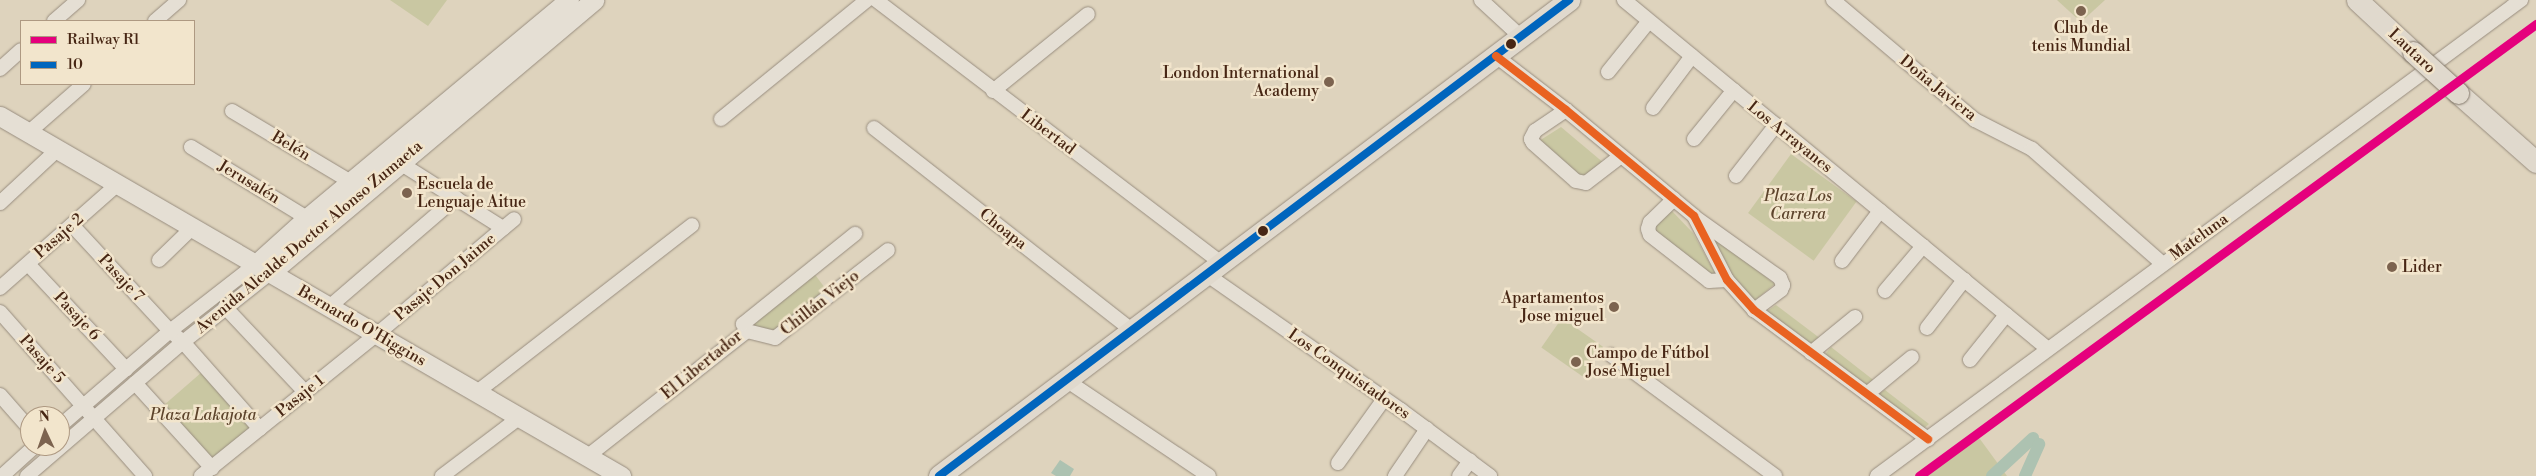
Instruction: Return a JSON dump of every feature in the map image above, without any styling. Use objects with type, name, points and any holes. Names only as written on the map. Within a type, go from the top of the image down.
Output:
[{"type":"main road","points":[[938,476],[1570,0]]},
{"type":"main road","name":"Lautaro","points":[[2357,0],[2536,162]]},
{"type":"street","points":[[55,20],[78,0]]},
{"type":"street","points":[[156,20],[179,0]]},
{"type":"street","name":"Avenida Alcalde Doctor Alonso Zumaeta","points":[[27,476],[225,307],[263,268],[307,218],[569,0]]},
{"type":"street","name":"Avenida Alcalde Doctor Alonso Zumaeta","points":[[70,418],[170,331],[263,268],[400,163],[594,0]]},
{"type":"street","points":[[721,119],[867,0]]},
{"type":"street","name":"Libertad","points":[[876,0],[1214,268]]},
{"type":"street","points":[[1481,0],[1521,37]]},
{"type":"street","name":"Los Arrayanes","points":[[1624,0],[2048,350]]},
{"type":"street","name":"Doña Javiera","points":[[1833,0],[1975,120],[2032,149],[2163,264]]},
{"type":"street","name":"Mateluna","points":[[1877,476],[2521,0]]},
{"type":"street","points":[[993,91],[1088,14]]},
{"type":"street","points":[[1608,72],[1649,21]]},
{"type":"street","points":[[0,69],[20,51]]},
{"type":"street","points":[[1496,56],[1566,110],[1694,216],[1780,278],[1783,285],[1781,290],[1754,310]]},
{"type":"street","points":[[1653,108],[1692,56]]},
{"type":"street","points":[[28,134],[83,85]]},
{"type":"street","points":[[1694,139],[1734,90]]},
{"type":"street","points":[[1566,110],[1535,131],[1531,138],[1533,143],[1576,181],[1586,183],[1621,156]]},
{"type":"street","name":"Belén","points":[[232,111],[351,182]]},
{"type":"street","name":"Bernardo O'Higgins","points":[[0,116],[28,134],[263,268],[328,308],[520,416],[621,476]]},
{"type":"street","points":[[1736,176],[1776,125]]},
{"type":"street","name":"Choapa","points":[[874,128],[1132,330]]},
{"type":"street","name":"Jerusalén","points":[[191,147],[307,218]]},
{"type":"street","points":[[0,203],[57,150]]},
{"type":"street","points":[[400,163],[503,228]]},
{"type":"street","name":"Pasaje 2","points":[[0,288],[117,185]]},
{"type":"street","points":[[328,308],[456,198]]},
{"type":"street","points":[[1674,199],[1650,222],[1648,229],[1650,234],[1709,281],[1722,282],[1727,280]]},
{"type":"street","points":[[1842,261],[1880,211]]},
{"type":"street","points":[[1694,216],[1727,280],[1754,310],[1928,439]]},
{"type":"street","name":"Pasaje Don Jaime","points":[[376,335],[514,218]]},
{"type":"street","name":"Pasaje 7","points":[[72,225],[170,331],[183,342]]},
{"type":"street","points":[[477,392],[692,225]]},
{"type":"street","points":[[159,260],[192,228]]},
{"type":"street","name":"El Libertador","points":[[588,456],[747,331],[743,324],[855,234]]},
{"type":"street","points":[[1884,291],[1923,246]]},
{"type":"street","name":"Chillán Viejo","points":[[747,331],[775,338],[888,250]]},
{"type":"street","name":"Pasaje 6","points":[[28,264],[126,369]]},
{"type":"street","name":"Los Conquistadores","points":[[1214,268],[1384,399],[1490,476]]},
{"type":"street","points":[[1927,328],[1964,280]]},
{"type":"street","points":[[225,307],[305,392]]},
{"type":"street","name":"Pasaje 5","points":[[0,312],[85,406],[141,475]]},
{"type":"street","points":[[1970,360],[2006,314]]},
{"type":"street","points":[[1811,353],[1855,317]]},
{"type":"street","name":"Pasaje 1","points":[[206,472],[376,335]]},
{"type":"street","points":[[183,342],[260,429]]},
{"type":"street","points":[[1611,355],[1775,476]]},
{"type":"street","points":[[1867,394],[1912,357]]},
{"type":"street","points":[[1066,380],[1209,476]]},
{"type":"street","points":[[134,383],[206,472]]},
{"type":"street","points":[[0,395],[20,418]]},
{"type":"street","points":[[1338,463],[1384,399]]},
{"type":"street","points":[[442,476],[520,416]]},
{"type":"street","points":[[1395,476],[1427,429]]},
{"type":"street","points":[[2,476],[24,456]]},
{"type":"street","points":[[1460,476],[1470,461]]},
{"type":"green space","points":[[390,0],[447,0],[428,26]]},
{"type":"green space","name":"Club de tenis Mundial","points":[[2057,0],[2105,0],[2081,22]]},
{"type":"green space","points":[[1561,127],[1605,164],[1583,180],[1539,141]]},
{"type":"green space","name":"Plaza Los Carrera","points":[[1791,154],[1857,202],[1814,261],[1748,213]]},
{"type":"green space","points":[[1671,210],[1693,233],[1716,275],[1712,279],[1652,229]]},
{"type":"green space","points":[[1707,232],[1775,284],[1754,301],[1730,278]]},
{"type":"green space","points":[[813,272],[828,292],[775,335],[747,323]]},
{"type":"green space","points":[[1776,305],[1821,339],[1811,348],[1764,313]]},
{"type":"green space","name":"Campo de Fútbol José Miguel","points":[[1562,318],[1603,347],[1582,376],[1541,347]]},
{"type":"green space","points":[[1831,347],[1874,381],[1867,390],[1824,356]]},
{"type":"green space","name":"Plaza Lakajota","points":[[202,372],[253,431],[212,466],[161,407]]},
{"type":"green space","points":[[1885,390],[1929,424],[1921,431],[1875,396]]},
{"type":"green space","points":[[1977,435],[2007,476],[1920,476]]},
{"type":"shaded area","points":[[1060,460],[1074,469],[1070,476],[1056,476],[1051,473]]},
{"type":"waterway","points":[[1992,476],[2033,438]]},
{"type":"waterway","points":[[2025,476],[2039,444]]},
{"type":"rail line","name":"R1","points":[[1919,476],[2536,24]]},
{"type":"transit line","name":"10","points":[[939,476],[1569,0]]},
{"type":"transit line","points":[[1496,56],[1566,110],[1694,216],[1727,280],[1754,310],[1928,439]]},
{"type":"place","name":"Club de tenis Mundial","points":[[2081,11]]},
{"type":"place","name":"London International Academy","points":[[1329,82]]},
{"type":"place","name":"Escuela de Lenguaje Aitue","points":[[407,193]]},
{"type":"place","name":"Lider","points":[[2392,267]]},
{"type":"place","name":"Apartamentos Jose miguel","points":[[1614,307]]},
{"type":"place","name":"Campo de Fútbol José Miguel","points":[[1576,362]]}]
